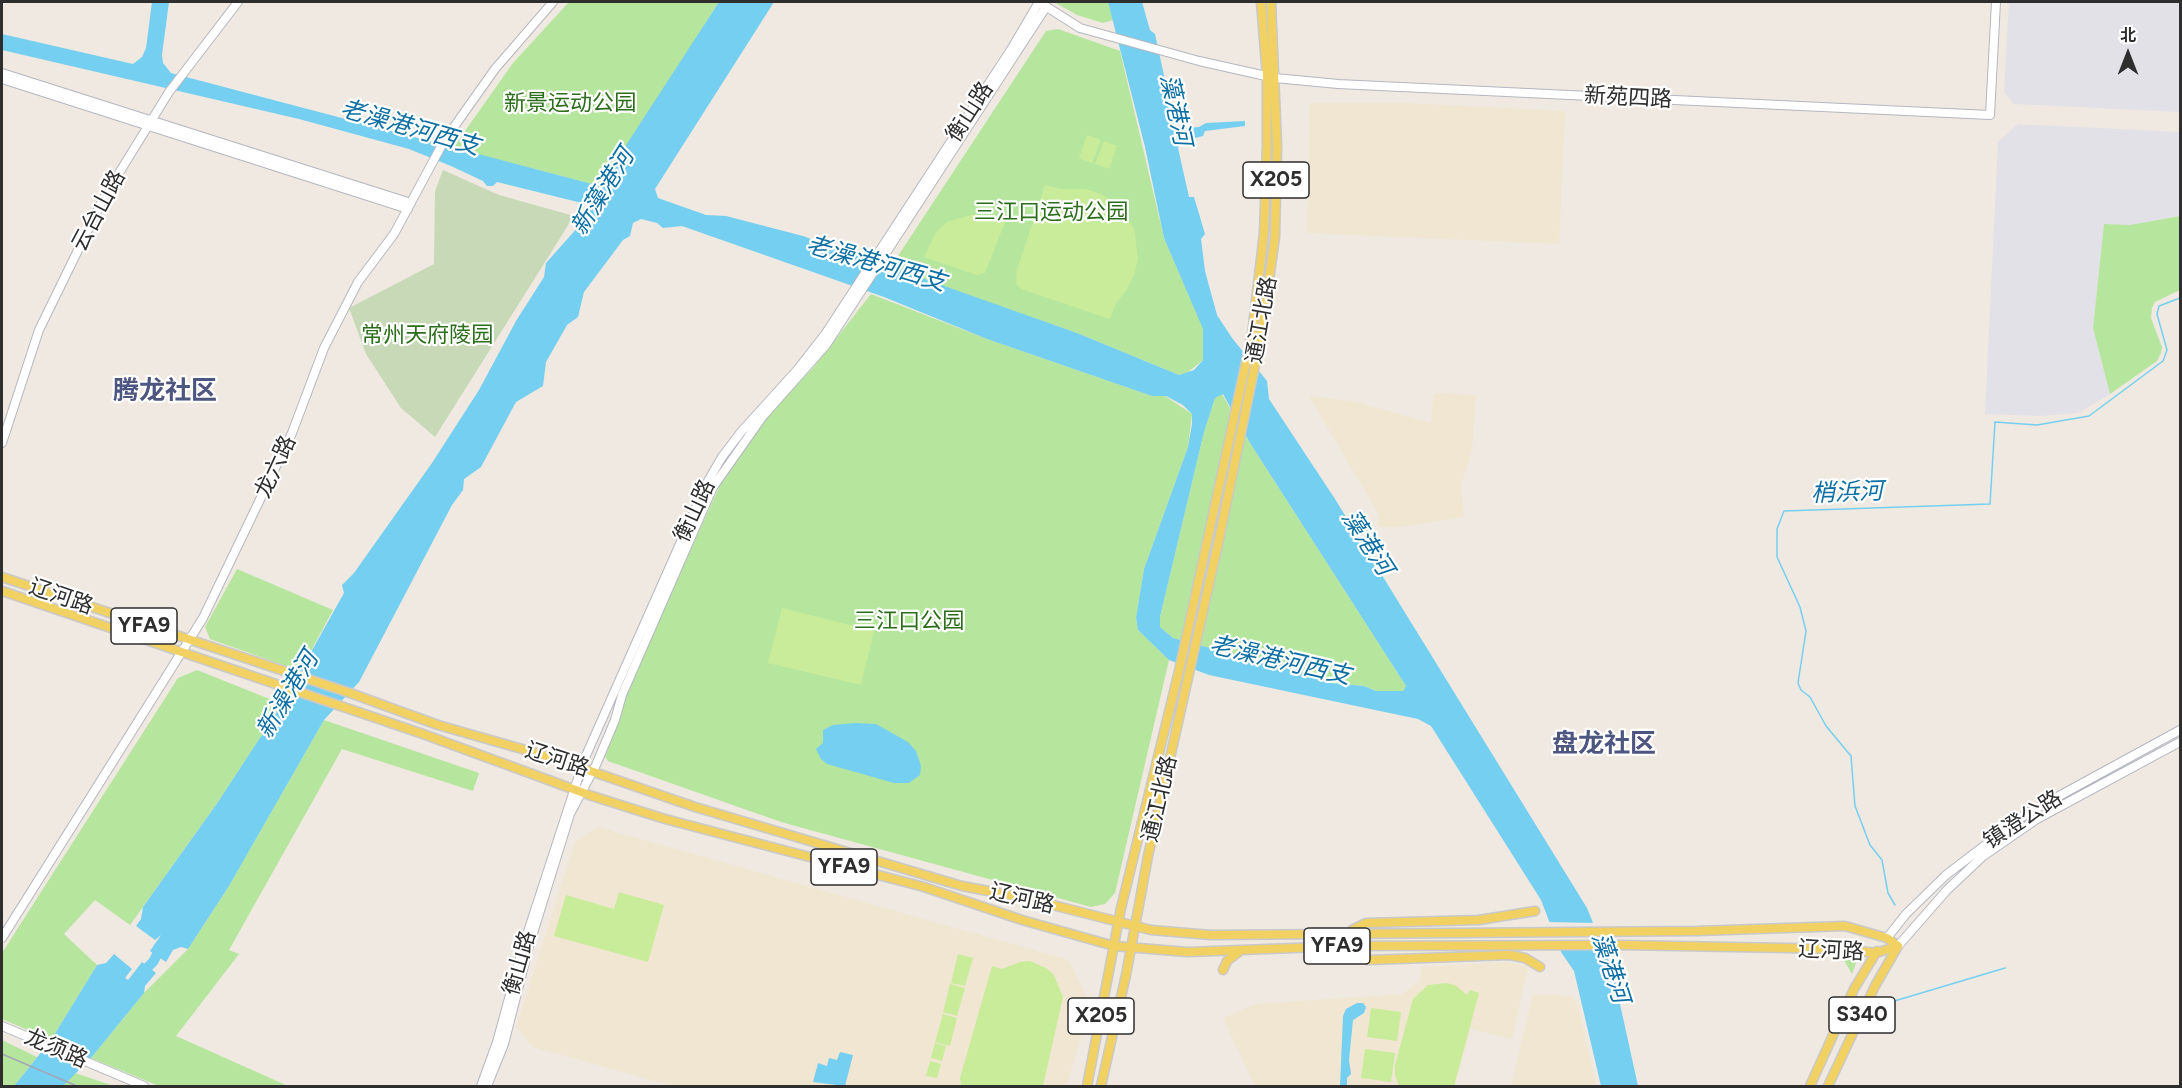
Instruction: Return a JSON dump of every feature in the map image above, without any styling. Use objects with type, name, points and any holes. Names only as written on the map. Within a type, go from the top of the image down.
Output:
[{"type":"main road","name":"通江北路","points":[[1192,633],[1249,346],[1264,233],[1271,77],[1261,2]]},
{"type":"main road","name":"通江北路","points":[[1192,633],[1241,430],[1256,357],[1275,237],[1271,2]]},
{"type":"main road","name":"辽河路","points":[[2,577],[190,642],[350,693],[438,726],[581,768],[695,807],[962,886],[1025,898],[1118,923]]},
{"type":"main road","name":"辽河路","points":[[2,591],[342,706],[576,791],[664,819],[924,887],[1022,920],[1114,946]]},
{"type":"main road","points":[[1184,671],[1192,633]]},
{"type":"main road","name":"通江北路","points":[[1114,946],[1184,671]]},
{"type":"main road","name":"通江北路","points":[[1130,948],[1184,671]]},
{"type":"main road","points":[[1348,932],[1366,923],[1479,920],[1535,910]]},
{"type":"main road","name":"YFA9","points":[[1118,923],[1211,935],[1348,932]]},
{"type":"main road","name":"辽河路","points":[[1348,932],[1698,931],[1845,926],[1887,938],[1898,946]]},
{"type":"main road","points":[[1860,979],[1887,938]]},
{"type":"main road","name":"辽河路","points":[[1347,946],[1621,945],[1842,950],[1875,953],[1898,946]]},
{"type":"main road","name":"YFA9","points":[[1114,946],[1208,951],[1347,946]]},
{"type":"main road","name":"X205","points":[[1087,1086],[1114,946]]},
{"type":"main road","points":[[1347,946],[1368,960],[1510,955],[1525,958],[1540,967]]},
{"type":"main road","name":"S340","points":[[1828,1086],[1875,986],[1898,946]]},
{"type":"main road","name":"X205","points":[[1101,1086],[1130,948]]},
{"type":"main road","points":[[1208,951],[1218,956],[1223,970],[1232,956],[1242,950]]},
{"type":"main road","points":[[1842,950],[1862,957],[1864,966],[1860,979]]},
{"type":"main road","name":"S340","points":[[1810,1086],[1860,979]]},
{"type":"street","name":"云台山路","points":[[2,443],[39,330],[103,199],[170,92],[238,2]]},
{"type":"street","name":"龙六路","points":[[2,938],[190,642],[292,433],[324,348],[342,310],[409,206],[444,141],[495,69],[553,2]]},
{"type":"street","name":"新苑四路","points":[[1039,2],[1080,28],[1107,37],[1271,77],[1338,84],[1990,115],[1996,2]]},
{"type":"street","name":"衡山路","points":[[487,1086],[504,1044],[529,946],[570,814],[581,768],[672,560],[722,457],[798,369],[857,290],[1039,2]]},
{"type":"street","name":"衡山路","points":[[876,261],[1022,47],[1046,7]]},
{"type":"street","points":[[2,73],[409,206]]},
{"type":"street","points":[[2,79],[151,121]]},
{"type":"street","name":"衡山路","points":[[481,1086],[497,1042],[523,947],[576,791],[597,763],[615,720],[622,695],[713,487],[763,416],[826,345],[857,290]]},
{"type":"street","name":"镇澄公路","points":[[1887,938],[1906,914],[1946,875],[2026,814],[2181,730]]},
{"type":"street","name":"镇澄公路","points":[[1898,946],[1947,890],[1982,857],[2037,819],[2181,742]]},
{"type":"street","name":"龙须路","points":[[2,1026],[144,1086]]},
{"type":"shaded area","points":[[2009,2],[2180,2],[2180,112],[2014,104],[2004,92]]},
{"type":"shaded area","points":[[1310,103],[1405,103],[1565,111],[1559,244],[1307,233]]},
{"type":"shaded area","points":[[2018,124],[2180,132],[2180,216],[2130,225],[2104,225],[2093,328],[2110,394],[2078,413],[2041,416],[1985,414],[1998,142]]},
{"type":"shaded area","points":[[1434,393],[1476,395],[1472,450],[1461,485],[1464,517],[1400,527],[1378,527],[1378,513],[1309,396],[1356,402],[1431,423]]},
{"type":"shaded area","points":[[598,827],[1069,960],[1090,1004],[1067,1086],[673,1086],[533,1047],[516,1027],[575,842]]},
{"type":"shaded area","points":[[1508,962],[1528,967],[1512,1039],[1471,1029],[1455,1086],[1255,1086],[1223,1018],[1256,1004],[1402,994],[1420,981],[1421,967]]},
{"type":"shaded area","points":[[1533,994],[1572,996],[1578,1006],[1597,1086],[1511,1086]]},
{"type":"green space","name":"新景运动公园","points":[[569,2],[719,2],[635,134],[600,183],[592,184],[453,148],[513,63]]},
{"type":"green space","points":[[1054,2],[1108,2],[1113,20],[1103,23],[1077,15]]},
{"type":"green space","name":"三江口运动公园","points":[[1058,29],[1120,51],[1164,238],[1203,328],[1203,360],[1188,372],[1179,375],[1077,333],[890,268],[1046,31]]},
{"type":"green space","points":[[1087,135],[1101,140],[1092,163],[1079,158]]},
{"type":"green space","points":[[1104,141],[1117,146],[1109,169],[1095,164]]},
{"type":"green space","name":"常州天府陵园","points":[[443,170],[499,195],[574,216],[435,437],[401,408],[366,354],[349,308],[434,264],[435,191]]},
{"type":"green space","points":[[1045,185],[1061,189],[1085,189],[1101,194],[1115,203],[1134,228],[1138,259],[1134,275],[1126,291],[1116,303],[1110,319],[1021,289],[1017,285],[1016,273]]},
{"type":"green space","points":[[974,214],[1006,220],[985,273],[977,275],[924,257],[936,232],[947,222]]},
{"type":"green space","points":[[2180,216],[2180,290],[2155,302],[2152,308],[2151,318],[2162,347],[2161,353],[2157,361],[2110,394],[2093,328],[2104,224],[2130,225]]},
{"type":"green space","name":"三江口公园","points":[[871,294],[987,339],[1152,396],[1165,396],[1192,414],[1188,447],[1144,569],[1136,618],[1138,630],[1169,660],[1115,893],[1105,904],[1091,907],[781,822],[608,761],[605,757],[620,719],[625,695],[721,483],[766,417],[813,368]]},
{"type":"green space","points":[[1222,394],[1250,443],[1406,686],[1403,691],[1376,691],[1364,686],[1330,683],[1272,658],[1243,657],[1173,638],[1160,627],[1160,617],[1204,432],[1215,398]]},
{"type":"green space","points":[[237,569],[333,610],[300,671],[210,639],[205,627]]},
{"type":"green space","points":[[782,608],[874,631],[861,685],[768,663]]},
{"type":"green space","points":[[197,670],[282,704],[218,802],[130,925],[95,900],[64,934],[97,965],[51,1040],[2,1019],[2,953],[178,678]]},
{"type":"green space","points":[[324,720],[479,773],[473,791],[342,749],[229,950],[239,954],[176,1036],[288,1086],[159,1086],[91,1058],[144,993],[188,949],[229,886]]},
{"type":"green space","points":[[619,892],[664,905],[648,962],[554,936],[566,895],[614,909]]},
{"type":"green space","points":[[958,954],[973,958],[965,986],[951,983]]},
{"type":"green space","points":[[1841,955],[1853,958],[1856,963],[1852,974]]},
{"type":"green space","points":[[1030,961],[1046,968],[1054,975],[1063,997],[1043,1086],[961,1086],[960,1078],[992,966],[1002,969]]},
{"type":"green space","points":[[1446,983],[1455,985],[1467,995],[1470,990],[1479,993],[1454,1086],[1399,1086],[1395,1075],[1395,1065],[1413,999],[1428,985]]},
{"type":"green space","points":[[950,984],[965,988],[957,1016],[943,1012]]},
{"type":"green space","points":[[1371,1008],[1401,1012],[1397,1041],[1367,1037]]},
{"type":"green space","points":[[943,1014],[957,1018],[950,1046],[935,1042]]},
{"type":"green space","points":[[2,1040],[37,1057],[14,1086],[2,1086]]},
{"type":"green space","points":[[935,1043],[946,1046],[942,1061],[931,1058]]},
{"type":"green space","points":[[1365,1049],[1395,1053],[1391,1082],[1361,1078]]},
{"type":"green space","points":[[930,1061],[941,1064],[937,1078],[926,1076]]},
{"type":"green space","points":[[75,1073],[114,1086],[63,1086]]},
{"type":"water","points":[[152,2],[169,2],[162,55],[163,63],[171,73],[592,184],[600,183],[608,173],[719,2],[774,2],[655,189],[658,198],[706,215],[726,216],[803,236],[1077,333],[1179,375],[1194,370],[1203,360],[1203,329],[1164,238],[1145,147],[1108,2],[1142,2],[1150,30],[1155,34],[1175,126],[1199,127],[1206,123],[1245,121],[1245,126],[1205,131],[1203,136],[1184,141],[1178,148],[1189,197],[1194,197],[1205,234],[1201,239],[1205,271],[1217,315],[1232,338],[1267,381],[1269,399],[1335,499],[1587,908],[1613,972],[1638,1086],[1601,1086],[1574,971],[1561,952],[1541,900],[1431,726],[1418,719],[1209,675],[1169,660],[1138,630],[1136,618],[1144,569],[1188,447],[1192,414],[1183,405],[1166,396],[1152,396],[987,339],[884,297],[682,226],[663,228],[657,223],[641,219],[633,223],[630,236],[623,240],[584,292],[578,317],[567,325],[546,362],[543,386],[516,402],[481,467],[464,479],[463,490],[452,505],[359,682],[324,720],[229,886],[188,949],[181,947],[173,950],[166,962],[150,951],[161,935],[155,940],[136,926],[141,919],[143,907],[218,802],[282,704],[344,593],[342,585],[354,573],[432,463],[479,390],[516,321],[544,277],[546,263],[587,217],[590,205],[497,182],[493,186],[487,186],[483,181],[409,149],[299,119],[2,50],[2,34],[133,64],[142,57],[146,48]],"holes":[[[1223,394],[1250,443],[1406,686],[1403,691],[1376,691],[1364,686],[1330,683],[1272,658],[1243,657],[1173,638],[1160,627],[1160,617],[1204,432],[1215,398]]]},
{"type":"water","points":[[876,724],[908,742],[916,751],[921,766],[920,775],[909,783],[894,783],[827,764],[821,759],[816,749],[823,743],[823,730],[833,725]]},
{"type":"water","points":[[114,954],[132,969],[125,978],[128,980],[142,962],[156,973],[145,986],[144,993],[91,1058],[63,1086],[14,1086],[51,1040],[97,965],[106,963]]},
{"type":"water","points":[[1357,1003],[1363,1003],[1366,1007],[1364,1013],[1353,1020],[1349,1060],[1351,1074],[1347,1078],[1347,1086],[1340,1086],[1343,1016],[1346,1009]]},
{"type":"water","points":[[840,1052],[853,1055],[845,1086],[813,1082],[818,1063],[827,1066],[829,1058],[837,1060]]},
{"type":"pier","points":[[1546,922],[1597,923],[1609,950],[1557,949]]},
{"type":"waterway","name":"梢浜河","points":[[1895,905],[1888,893],[1882,860],[1870,845],[1855,806],[1851,756],[1826,726],[1810,697],[1801,690],[1798,683],[1806,631],[1800,607],[1777,557],[1777,529],[1784,511],[1990,504],[1995,422],[2037,425],[2089,416],[2163,361],[2167,350],[2157,314],[2159,306],[2180,298]]},
{"type":"waterway","name":"新澡港河","points":[[138,977],[153,962],[163,944]]},
{"type":"waterway","points":[[1871,1008],[2005,968]]},
{"type":"railway","points":[[2,1054],[77,1086]]},
{"type":"district","name":"腾龙社区","points":[[165,391]]},
{"type":"district","name":"盘龙社区","points":[[1604,744]]},
{"type":"water label","name":"藻港河","points":[[1175,110]]},
{"type":"water label","name":"老澡港河西支","points":[[410,128]]},
{"type":"water label","name":"新藻港河","points":[[603,192]]},
{"type":"water label","name":"老澡港河西支","points":[[876,264]]},
{"type":"water label","name":"藻港河","points":[[1367,543]]},
{"type":"water label","name":"老澡港河西支","points":[[1280,661]]},
{"type":"water label","name":"藻港河","points":[[1610,968]]}]
